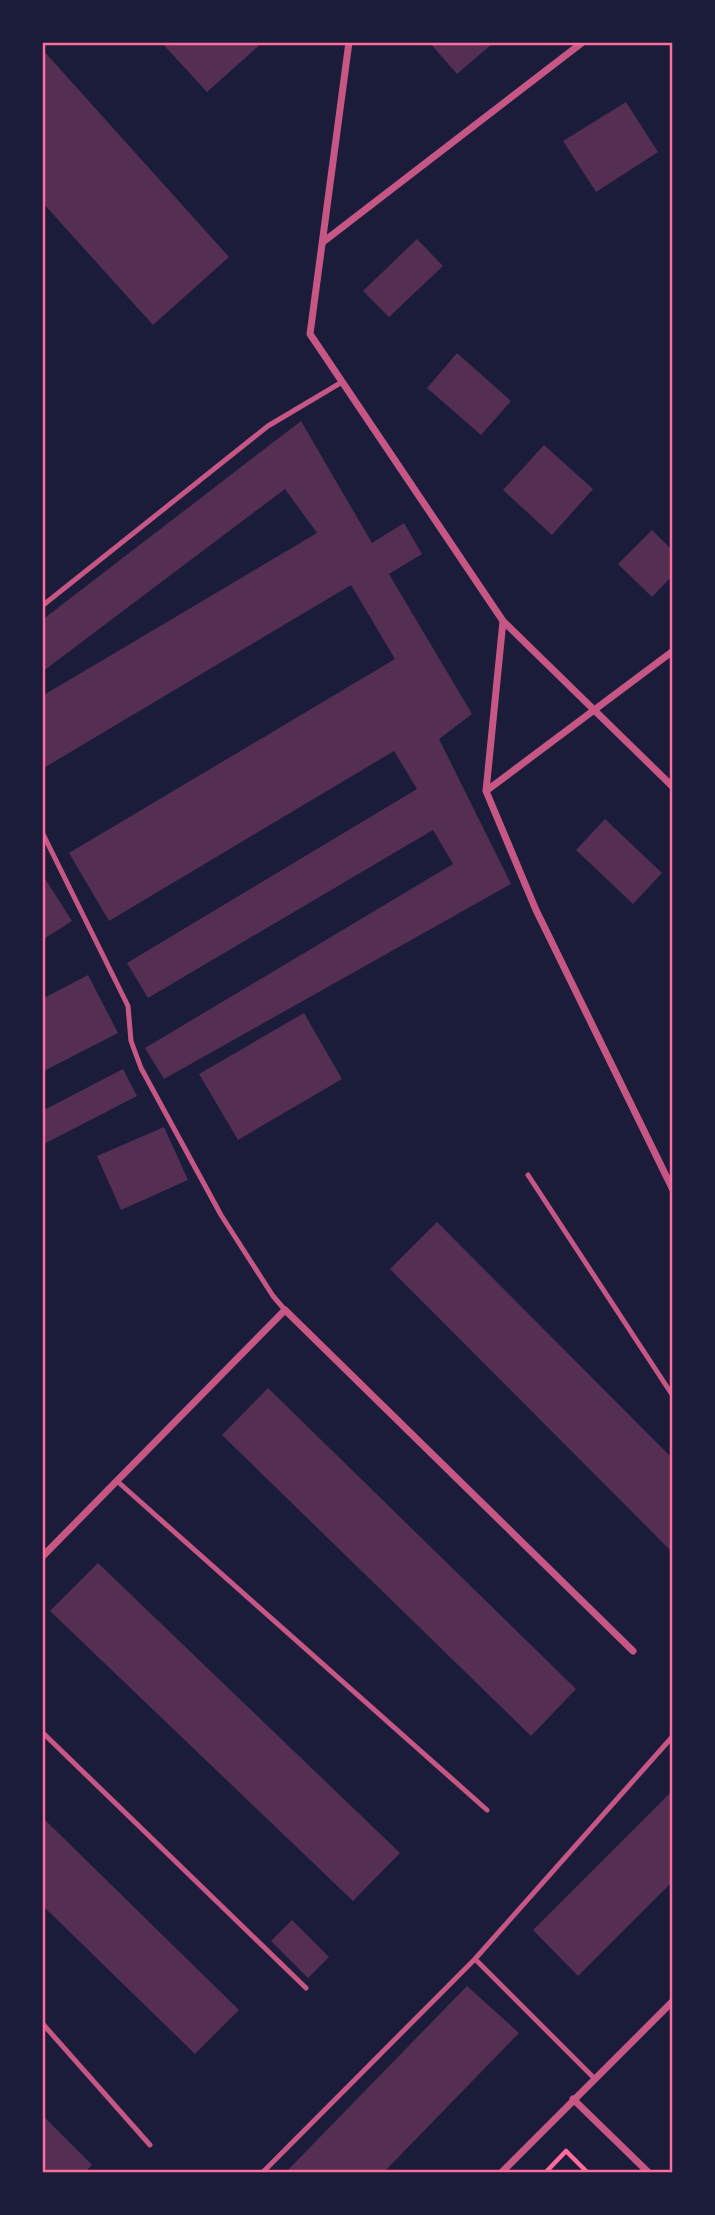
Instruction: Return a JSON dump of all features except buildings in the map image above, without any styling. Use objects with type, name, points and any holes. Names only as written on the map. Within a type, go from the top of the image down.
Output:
[{"type":"street","points":[[349,42],[310,334],[503,621],[673,787]]},
{"type":"street","points":[[323,242],[583,42]]},
{"type":"street","points":[[503,621],[486,791],[536,910],[673,1190]]},
{"type":"street","points":[[486,791],[673,651]]},
{"type":"street","points":[[42,1557],[285,1310],[633,1651]]},
{"type":"street","points":[[500,2173],[673,2001]]},
{"type":"street","points":[[573,2099],[649,2173]]},
{"type":"lane","points":[[42,606],[268,426],[320,398],[342,382]]},
{"type":"lane","points":[[42,832],[128,1006],[131,1041],[141,1068],[221,1215],[273,1296],[285,1310]]},
{"type":"lane","points":[[528,1175],[673,1396]]},
{"type":"lane","points":[[117,1481],[487,1810]]},
{"type":"lane","points":[[42,1732],[306,1988]]},
{"type":"lane","points":[[262,2173],[475,1959],[673,1736]]},
{"type":"lane","points":[[475,1959],[594,2078]]},
{"type":"lane","points":[[42,2023],[150,2145]]},
{"type":"path","points":[[545,2173],[566,2151],[588,2173]]}]
